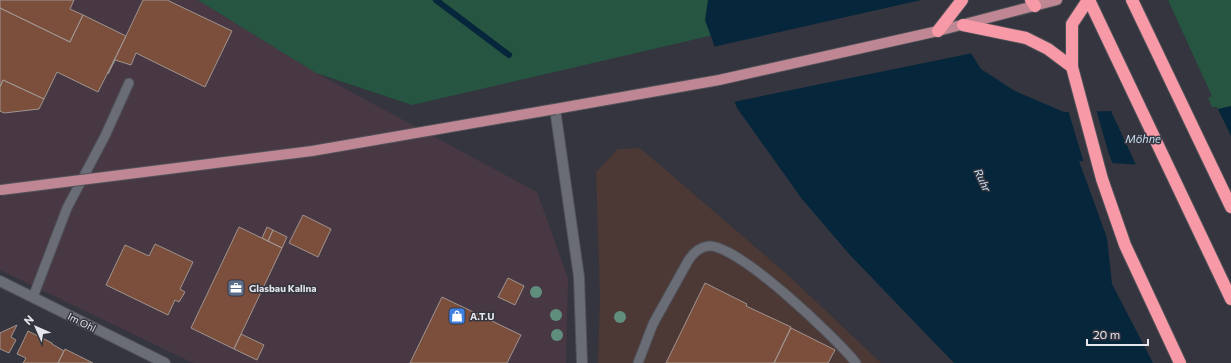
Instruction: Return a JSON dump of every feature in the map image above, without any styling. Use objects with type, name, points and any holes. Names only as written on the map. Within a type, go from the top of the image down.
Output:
[{"type":"highway","points":[[938,31],[962,0]]},
{"type":"highway","points":[[1088,0],[1072,24],[1072,67],[1102,179],[1123,238],[1180,363]]},
{"type":"highway","points":[[1088,0],[1231,299]]},
{"type":"highway","points":[[1132,0],[1231,207]]},
{"type":"highway","points":[[963,25],[1026,38],[1048,49],[1072,67]]},
{"type":"main road","points":[[0,190],[312,151],[719,80],[938,31],[997,15],[1033,3],[1057,0]]},
{"type":"street","points":[[555,109],[579,277],[582,363]]},
{"type":"street","name":"Im Ohl","points":[[0,281],[165,363]]},
{"type":"lane","points":[[32,297],[67,208],[105,136],[129,83]]},
{"type":"lane","points":[[638,363],[653,324],[693,252],[710,246],[728,252],[780,290],[842,346],[856,363]]},
{"type":"shaded area","points":[[0,0],[198,0],[316,73],[537,192],[568,278],[566,363],[193,363],[0,270]]},
{"type":"shaded area","points":[[640,148],[789,276],[881,363],[598,363],[600,297],[596,172],[618,149]]},
{"type":"green space","points":[[198,0],[849,0],[851,3],[412,105],[316,73]]},
{"type":"green space","points":[[1168,0],[1231,0],[1231,149],[1208,98],[1212,96]]},
{"type":"water","name":"Ruhr","points":[[708,0],[937,0],[981,69],[1015,91],[1064,112],[1218,109],[1231,106],[1231,157],[1143,165],[1079,161],[1107,238],[1112,284],[1153,363],[954,363],[850,255],[802,199],[737,108],[705,20]]},
{"type":"pier","points":[[921,0],[939,0],[973,53],[733,102],[713,47]]},
{"type":"pier","name":"Möhne","points":[[1217,107],[1231,136],[1231,159],[1143,167],[1137,167],[1110,109]]},
{"type":"pier","points":[[1096,109],[1113,165],[1084,163],[1068,110]]},
{"type":"building","points":[[0,0],[74,0],[70,9],[83,15],[70,42],[0,8]]},
{"type":"building","points":[[143,0],[167,0],[232,31],[205,87],[136,53],[131,65],[115,60],[108,74]]},
{"type":"building","points":[[0,8],[70,42],[83,15],[126,36],[98,92],[57,72],[44,99],[3,80],[0,87]]},
{"type":"building","points":[[3,80],[44,99],[39,109],[4,113],[0,111],[0,87]]},
{"type":"building","points":[[303,215],[331,229],[318,257],[289,243]]},
{"type":"building","name":"Glasbau Kalina","points":[[239,227],[282,248],[234,349],[191,328]]},
{"type":"building","points":[[267,227],[273,230],[268,241],[262,238]]},
{"type":"building","points":[[273,230],[287,237],[282,248],[268,241]]},
{"type":"building","points":[[155,244],[193,262],[180,289],[185,292],[179,302],[175,300],[168,315],[106,285],[125,245],[149,256]]},
{"type":"building","points":[[508,278],[524,286],[515,305],[498,297]]},
{"type":"building","points":[[705,283],[747,304],[746,306],[791,327],[774,363],[666,363]]},
{"type":"building","name":"A.T.U","points":[[442,297],[521,335],[507,363],[410,363]]},
{"type":"building","points":[[17,325],[11,337],[16,340],[9,353],[0,349],[0,333]]},
{"type":"building","points":[[791,328],[835,350],[828,363],[774,363]]},
{"type":"building","points":[[28,331],[64,351],[58,363],[23,363],[26,358],[17,354]]},
{"type":"building","points":[[241,334],[264,345],[257,360],[234,349]]},
{"type":"building","points":[[65,349],[93,363],[58,363]]},
{"type":"waterway","points":[[436,0],[509,55]]},
{"type":"place","name":"Glasbau Kalina","points":[[236,288]]},
{"type":"place","name":"A.T.U","points":[[457,316]]}]
